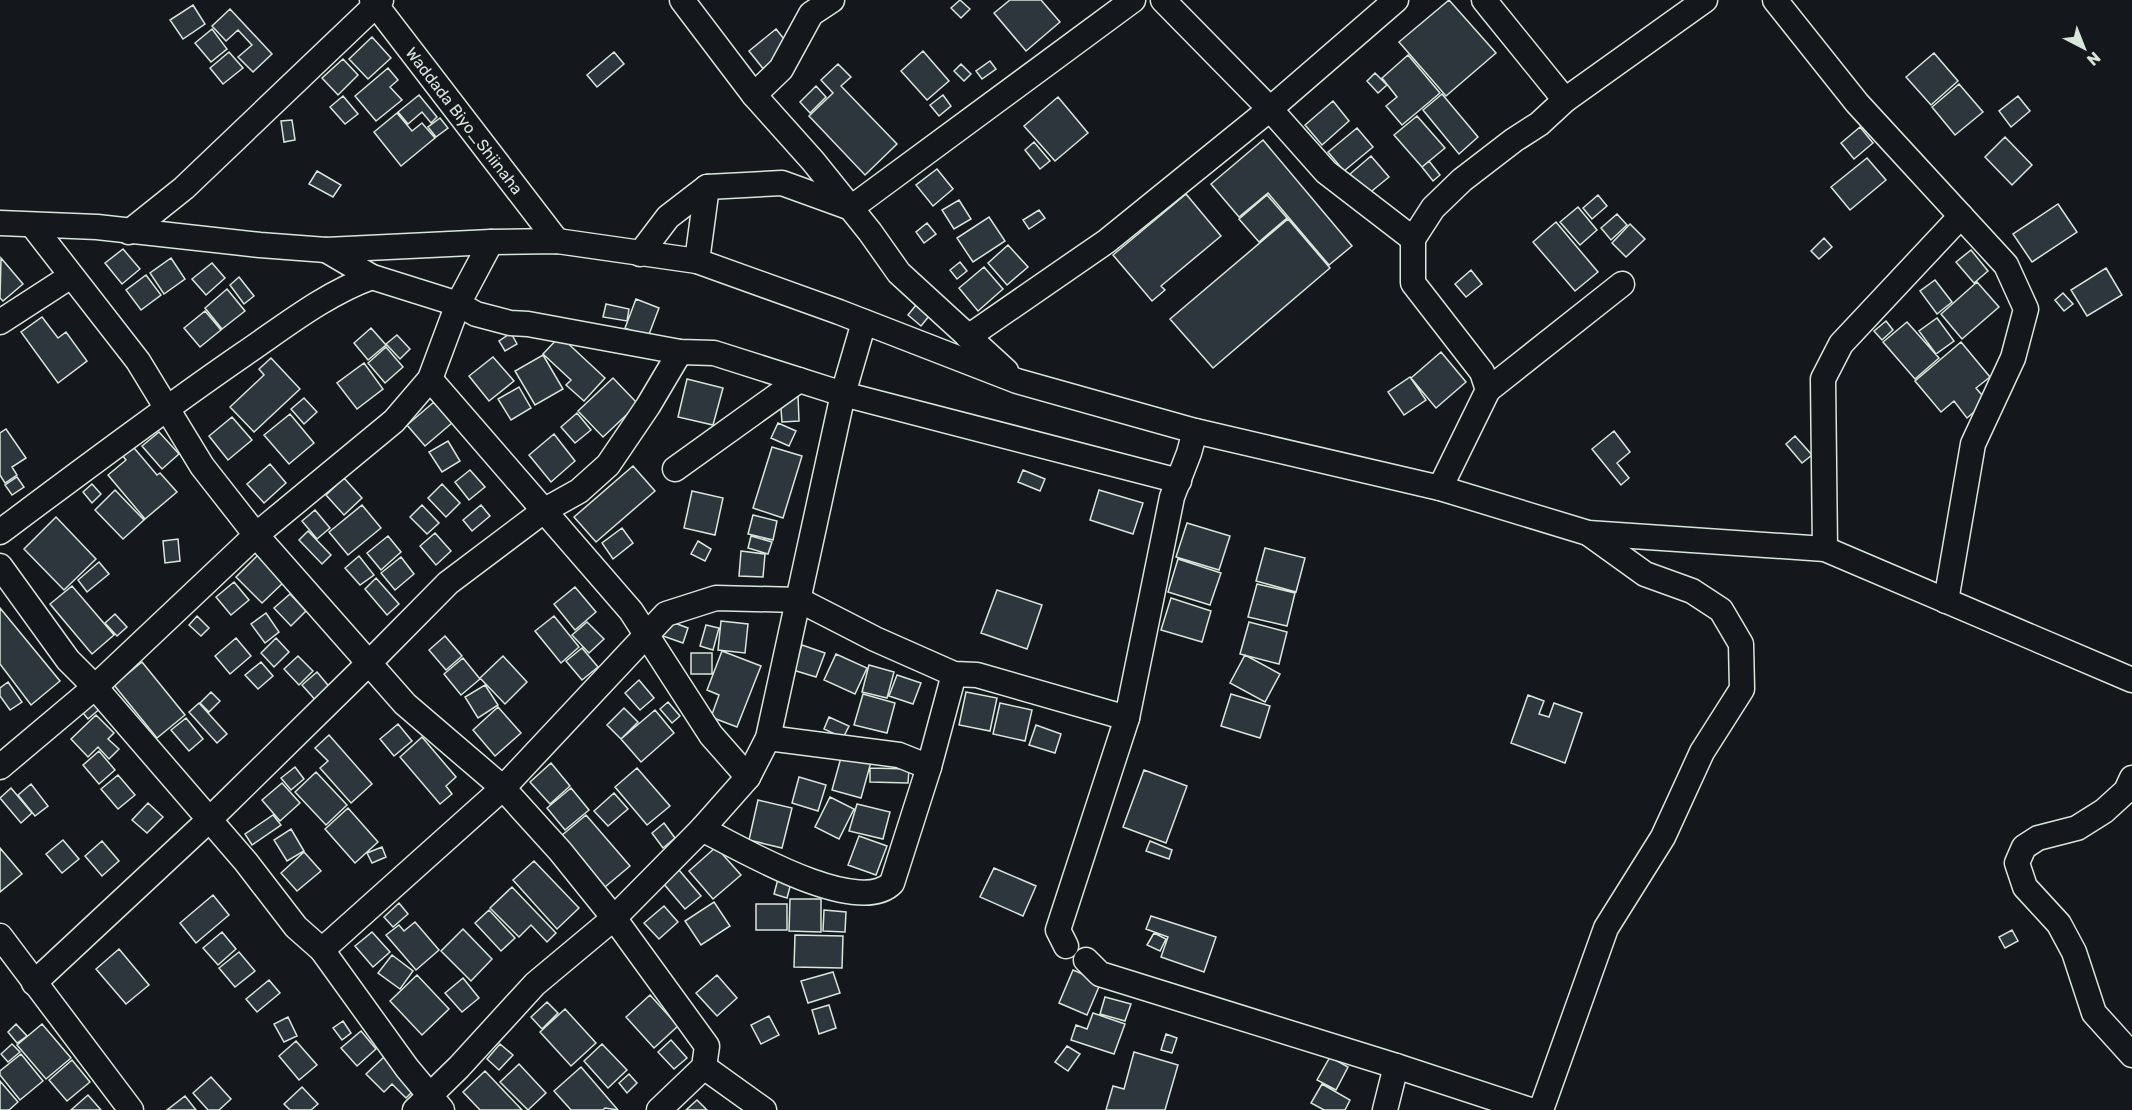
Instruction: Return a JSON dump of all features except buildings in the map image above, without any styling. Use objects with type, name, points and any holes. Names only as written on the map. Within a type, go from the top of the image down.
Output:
[{"type":"street","points":[[682,0],[754,95],[851,208],[899,273],[1017,381]]},
{"type":"street","points":[[754,95],[781,69],[811,14],[832,0]]},
{"type":"street","points":[[851,208],[1133,0]]},
{"type":"street","points":[[1163,0],[1270,110],[1326,172],[1413,239]]},
{"type":"street","points":[[968,337],[1107,242],[1270,110],[1395,0]]},
{"type":"street","points":[[1484,0],[1565,100]]},
{"type":"street","points":[[1488,390],[1482,372],[1413,283],[1413,239],[1433,208],[1462,180],[1539,124],[1565,100],[1705,0]]},
{"type":"street","points":[[1775,0],[1857,103],[2006,265],[2026,309],[2013,358],[1973,444],[1946,601]]},
{"type":"street","points":[[129,232],[184,188],[377,1]]},
{"type":"street","name":"Waddada Biyo_Shiinaha","points":[[377,1],[462,119],[557,241]]},
{"type":"street","points":[[640,254],[668,217],[707,187],[782,183],[851,208]]},
{"type":"street","points":[[697,261],[707,187]]},
{"type":"street","points":[[1825,549],[1823,379],[1841,344],[1961,216]]},
{"type":"street","points":[[0,224],[97,227],[326,250],[557,241],[697,261],[1017,381],[1195,431],[1440,488],[1588,533],[1825,549],[2132,680]]},
{"type":"street","points":[[33,226],[138,361],[202,466],[256,535],[405,704],[503,788],[560,851],[614,918],[707,1046],[704,1066],[658,1110]]},
{"type":"street","points":[[0,767],[95,687],[256,535],[394,421],[430,380],[458,304],[491,242]]},
{"type":"street","points":[[326,250],[372,277],[458,304],[476,314],[510,323],[528,324],[680,352],[714,353],[843,394],[1179,481]]},
{"type":"street","points":[[0,322],[71,276]]},
{"type":"street","points":[[0,532],[166,408],[314,306],[347,286],[372,277]]},
{"type":"street","points":[[1440,488],[1488,390],[1623,284]]},
{"type":"street","points":[[0,566],[68,660],[95,687],[210,819],[296,927],[322,950],[407,1068],[429,1105],[535,984],[614,918],[702,830],[748,777],[768,738],[843,394],[864,322]]},
{"type":"street","points":[[34,982],[210,819],[448,583],[545,510],[579,491],[608,465],[648,406],[680,352]]},
{"type":"street","points":[[430,380],[631,611],[711,735],[748,777]]},
{"type":"street","points":[[675,469],[799,380]]},
{"type":"street","points":[[1195,431],[1172,497],[1127,718],[1058,930],[1066,946],[1062,956],[1067,966],[1078,967],[1086,960],[1100,974],[1530,1110]]},
{"type":"street","points":[[1541,1110],[1606,928],[1663,837],[1702,752],[1742,688],[1741,644],[1721,610],[1692,591],[1645,574],[1588,533]]},
{"type":"street","points":[[322,950],[503,788],[666,614],[716,598],[799,600],[875,639],[954,674],[977,675],[1127,718]]},
{"type":"street","points":[[702,830],[775,866],[829,888],[861,894],[886,890],[892,883],[929,767],[954,674]]},
{"type":"street","points":[[768,738],[898,755],[929,767]]},
{"type":"street","points":[[2132,778],[2126,791],[2104,811],[2077,828],[2038,838],[2024,847],[2018,862],[2025,887],[2059,924],[2074,952],[2094,1013],[2132,1055]]},
{"type":"street","points":[[0,936],[131,1110]]},
{"type":"street","points":[[704,1066],[764,1110]]},
{"type":"street","points":[[1385,1110],[1396,1066]]}]
